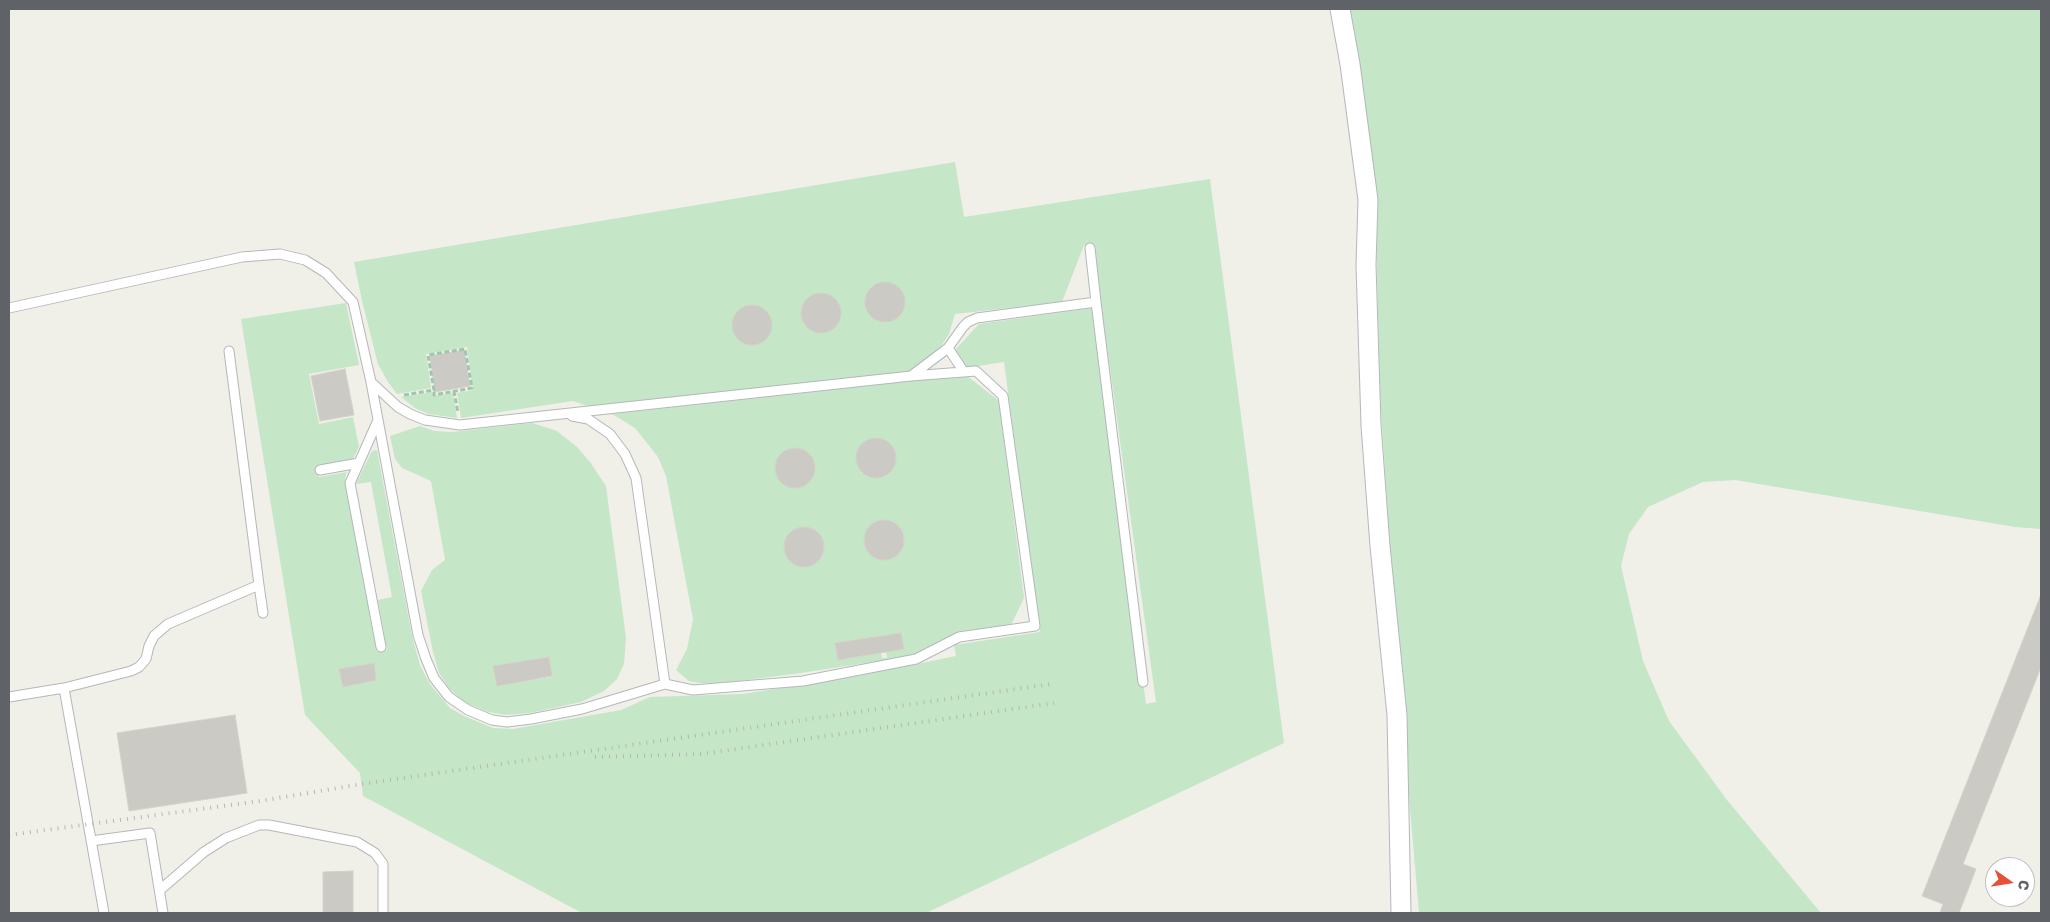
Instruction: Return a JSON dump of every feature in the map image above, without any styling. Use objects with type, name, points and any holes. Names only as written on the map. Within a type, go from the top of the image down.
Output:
[{"type":"street","points":[[1340,9],[1350,64],[1368,200],[1366,265],[1371,425],[1380,546],[1397,715],[1401,913]]},
{"type":"lane","points":[[1090,248],[1143,682]]},
{"type":"lane","points":[[9,308],[242,257],[280,254],[305,260],[326,273],[352,301],[371,382],[418,635],[430,670],[449,697],[457,704],[478,715],[507,722],[531,719],[582,709],[665,684],[693,690],[803,681],[916,660],[959,637],[1034,626],[1003,396],[976,372],[911,376],[460,425],[425,420],[398,406],[371,382]]},
{"type":"lane","points":[[911,376],[948,348],[963,327],[968,322],[977,318],[1096,302]]},
{"type":"lane","points":[[948,348],[964,372]]},
{"type":"lane","points":[[229,351],[263,613]]},
{"type":"lane","points":[[564,414],[588,419],[610,434],[625,454],[636,478],[665,684]]},
{"type":"lane","points":[[378,420],[350,483],[381,647]]},
{"type":"lane","points":[[320,470],[359,463]]},
{"type":"lane","points":[[9,698],[64,688],[131,671],[139,667],[146,659],[154,636],[168,624],[259,586]]},
{"type":"lane","points":[[64,688],[104,913]]},
{"type":"lane","points":[[160,890],[204,852],[226,838],[259,825],[269,825],[357,842],[375,853],[383,864],[383,913]]},
{"type":"lane","points":[[92,842],[150,833],[163,913]]},
{"type":"path","points":[[465,349],[472,388],[434,394],[434,390],[428,355],[465,349]]},
{"type":"path","points":[[388,398],[434,390]]},
{"type":"path","points":[[454,391],[460,425]]},
{"type":"green space","points":[[1349,9],[2041,9],[2041,529],[2015,527],[1735,480],[1703,482],[1648,507],[1629,534],[1621,566],[1643,661],[1669,721],[1727,800],[1821,913],[1419,913],[1397,656],[1380,395],[1375,192]]},
{"type":"green space","points":[[955,162],[964,217],[1210,179],[1284,743],[926,913],[582,913],[363,796],[360,773],[305,715],[241,319],[346,303],[359,365],[309,374],[319,424],[353,417],[359,447],[353,459],[316,466],[319,477],[347,472],[345,477],[377,652],[387,650],[378,600],[392,597],[371,482],[356,484],[372,451],[377,450],[412,636],[420,665],[429,683],[450,708],[493,728],[513,729],[621,710],[650,697],[743,694],[862,675],[956,656],[954,645],[1040,632],[1004,362],[965,368],[954,351],[979,324],[1093,308],[1146,704],[1156,702],[1093,245],[1084,245],[1062,302],[955,314],[949,334],[936,354],[908,372],[591,407],[573,401],[461,418],[457,393],[473,390],[467,347],[426,354],[431,388],[397,394],[378,364],[354,262]],"holes":[[[885,282],[898,288],[903,294],[905,304],[898,317],[885,322],[875,319],[869,314],[865,300],[872,288]],[[821,293],[834,298],[838,304],[840,315],[834,327],[821,333],[813,331],[805,325],[801,311],[807,298]],[[749,305],[763,308],[770,316],[772,323],[768,337],[763,342],[756,344],[749,344],[739,339],[733,330],[733,319],[737,313]],[[373,663],[376,680],[343,686],[340,669]]]},
{"type":"green space","points":[[966,375],[999,401],[1024,598],[1011,625],[961,631],[910,656],[723,683],[689,681],[676,670],[687,649],[693,619],[666,476],[658,457],[635,428],[612,414]],"holes":[[[879,439],[889,444],[893,450],[895,464],[889,473],[879,478],[872,478],[862,473],[858,467],[857,453],[865,441]],[[791,448],[802,449],[808,453],[814,466],[811,480],[798,487],[784,484],[777,476],[775,469],[779,456]],[[884,520],[897,525],[904,538],[900,552],[884,559],[870,554],[865,545],[864,538],[871,525]],[[804,527],[818,533],[823,542],[824,549],[822,556],[817,562],[804,567],[791,562],[785,552],[784,545],[791,532]],[[901,633],[904,649],[886,652],[887,658],[882,658],[881,653],[838,660],[836,643]]]},
{"type":"green space","points":[[432,392],[433,396],[453,393],[457,418],[429,414],[415,408],[401,397]]},
{"type":"green space","points":[[532,423],[557,431],[577,447],[606,486],[626,638],[624,664],[617,679],[604,691],[581,702],[530,713],[506,715],[488,712],[464,702],[449,688],[439,673],[421,591],[432,570],[445,560],[431,481],[402,468],[395,459],[390,436],[420,426],[434,431],[452,432]],"holes":[[[549,657],[552,677],[497,685],[494,666]]]},
{"type":"building","points":[[885,282],[899,288],[905,302],[899,316],[885,322],[871,316],[865,302],[871,288]]},
{"type":"building","points":[[821,293],[835,299],[841,313],[835,327],[821,333],[807,327],[801,313],[807,299]]},
{"type":"building","points":[[752,305],[766,311],[772,325],[766,339],[752,345],[738,339],[732,325],[738,311]]},
{"type":"building","points":[[464,350],[470,386],[435,392],[430,356]]},
{"type":"building","points":[[345,369],[354,415],[320,421],[311,376]]},
{"type":"building","points":[[876,438],[890,444],[896,458],[890,472],[876,478],[862,472],[856,458],[862,444]]},
{"type":"building","points":[[795,448],[809,454],[815,468],[809,482],[795,488],[781,482],[775,468],[781,454]]},
{"type":"building","points":[[884,520],[898,526],[904,540],[898,554],[884,560],[870,554],[864,540],[870,526]]},
{"type":"building","points":[[804,527],[818,533],[824,547],[818,561],[804,567],[790,561],[784,547],[790,533]]},
{"type":"building","points":[[2040,597],[2041,667],[1963,864],[1976,869],[1959,913],[1940,913],[1943,904],[1922,896]]},
{"type":"building","points":[[901,633],[904,649],[838,660],[835,643]]},
{"type":"building","points":[[549,657],[552,676],[497,686],[493,666]]},
{"type":"building","points":[[374,663],[376,680],[343,687],[339,669]]},
{"type":"building","points":[[235,715],[247,793],[129,811],[117,733]]},
{"type":"building","points":[[353,871],[353,913],[323,913],[323,872]]},
{"type":"railway","points":[[9,835],[260,801],[362,784],[1051,684]]},
{"type":"railway","points":[[595,757],[702,754],[1054,703]]}]
